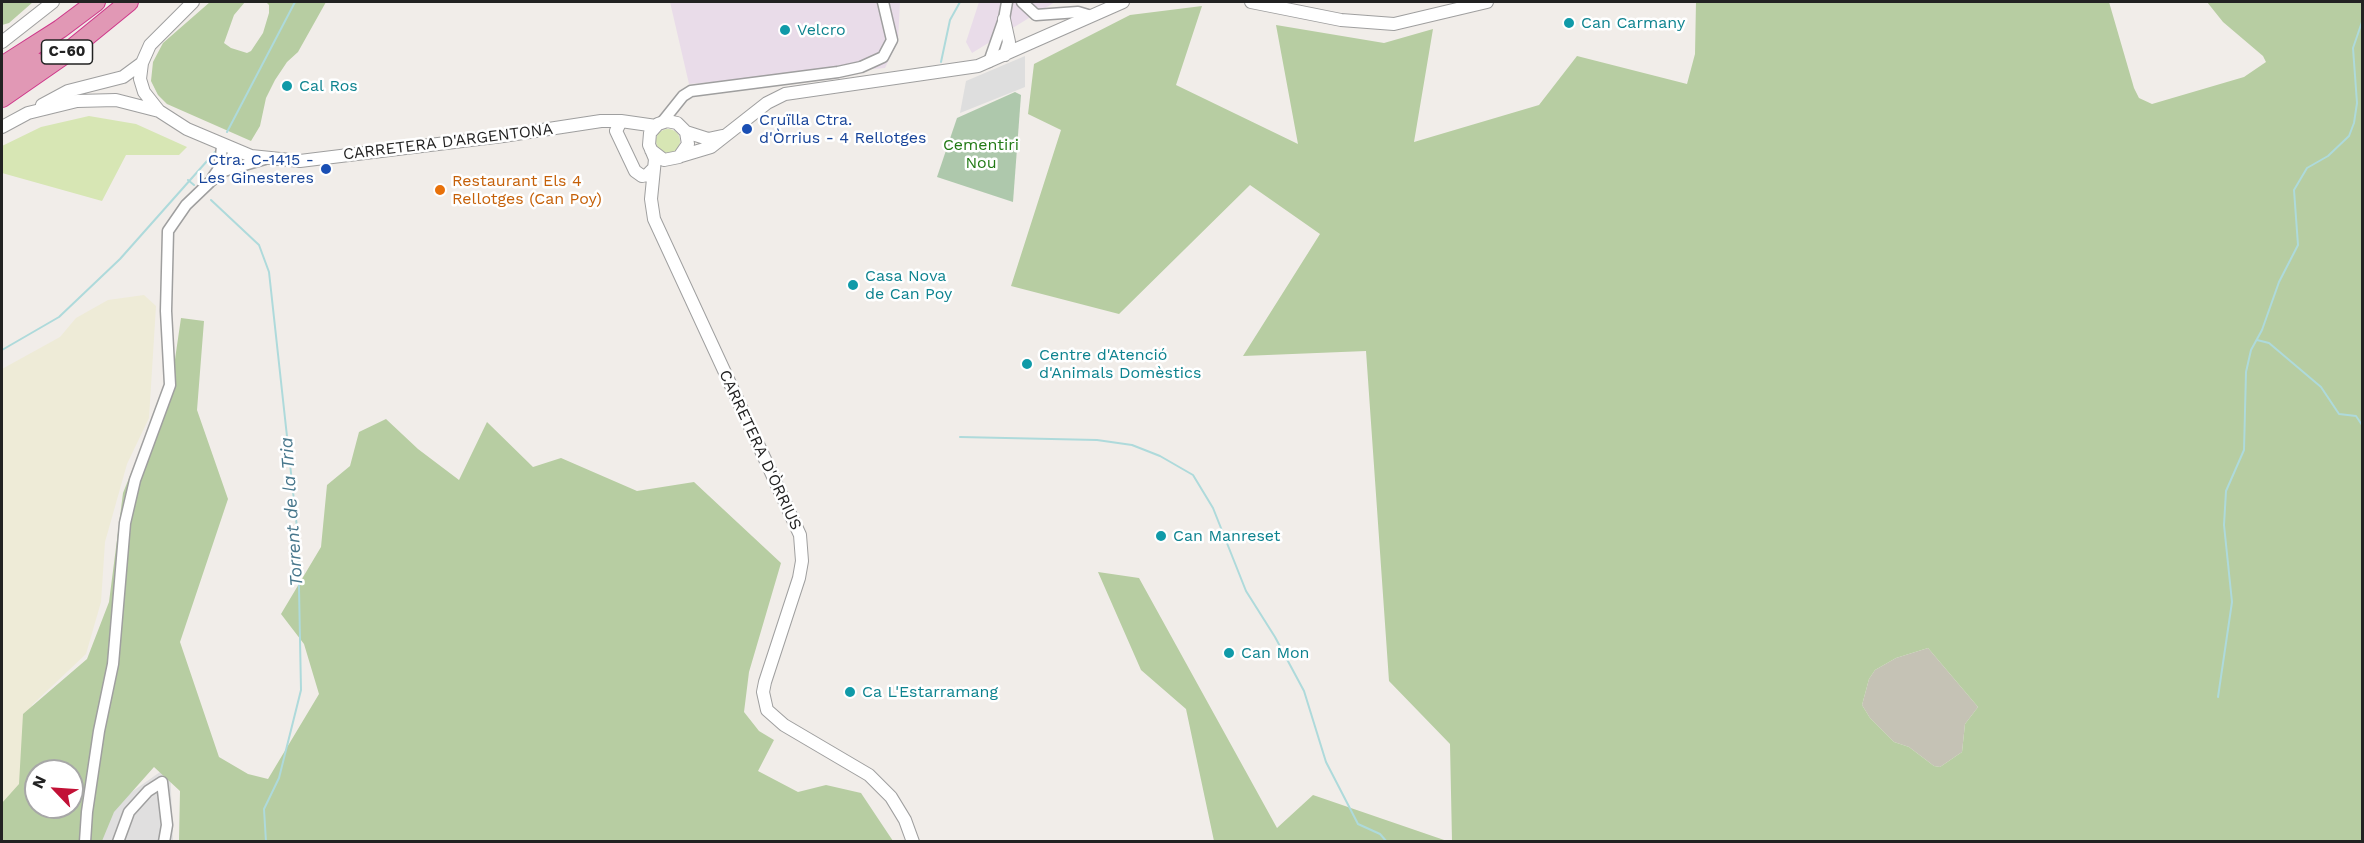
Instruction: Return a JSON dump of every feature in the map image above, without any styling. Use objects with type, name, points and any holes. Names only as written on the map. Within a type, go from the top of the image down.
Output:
[{"type":"highway","name":"C-60","points":[[2,54],[80,2]]},
{"type":"highway","name":"C-60","points":[[2,66],[60,29],[96,2]]},
{"type":"highway","name":"C-60","points":[[2,83],[68,40],[118,2]]},
{"type":"highway","name":"C-60","points":[[2,98],[64,55],[129,2]]},
{"type":"street","points":[[2,42],[53,2]]},
{"type":"street","points":[[2,127],[68,91],[123,77],[142,63],[150,45],[193,2]]},
{"type":"street","points":[[650,146],[660,124],[683,96],[691,91],[838,72],[861,67],[883,57],[892,40],[883,2]]},
{"type":"street","points":[[989,62],[1004,19],[1007,2]]},
{"type":"street","points":[[1022,2],[1036,15],[1078,12],[1088,15]]},
{"type":"street","points":[[683,96],[680,110],[688,144],[676,158],[654,172],[642,176],[635,171],[616,131],[626,122],[660,159],[676,158],[711,147],[767,103],[786,94],[953,72],[989,62],[1088,15],[1123,2]]},
{"type":"street","points":[[1251,2],[1341,20],[1394,24],[1487,2]]},
{"type":"street","points":[[1004,19],[1009,42],[1005,55]]},
{"type":"street","name":"CARRETERA D'ARGENTONA","points":[[142,63],[140,79],[142,86],[159,111],[227,151],[265,159],[300,161],[626,122],[660,124]]},
{"type":"street","points":[[27,113],[76,101],[116,100],[159,111]]},
{"type":"street","points":[[660,124],[683,128],[708,139],[726,135]]},
{"type":"street","name":"CARRETERA D'ÒRRIUS","points":[[650,146],[654,172],[651,199],[654,219],[800,535],[802,561],[799,578],[765,682],[763,692],[766,710],[784,725],[868,775],[891,797],[905,820],[913,842]]},
{"type":"street","points":[[224,171],[227,151]]},
{"type":"street","points":[[210,182],[227,151]]},
{"type":"street","points":[[85,842],[99,731],[112,664],[125,524],[135,480],[170,385],[166,311],[168,231],[186,205],[224,171],[265,159]]},
{"type":"street","points":[[117,842],[129,812],[148,791],[162,782],[167,825],[164,842]]},
{"type":"shaded area","points":[[670,2],[900,2],[898,41],[885,68],[689,84]]},
{"type":"shaded area","points":[[979,2],[1055,2],[972,53],[966,42]]},
{"type":"shaded area","points":[[1025,56],[1025,87],[960,113],[966,81]]},
{"type":"shaded area","points":[[144,295],[156,306],[149,418],[127,464],[105,542],[101,602],[86,654],[32,705],[31,759],[24,759],[24,804],[2,841],[2,369],[60,337],[76,318],[108,300]]},
{"type":"shaded area","points":[[1928,648],[1978,707],[1965,724],[1962,752],[1940,767],[1934,766],[1909,747],[1894,742],[1870,718],[1862,705],[1869,679],[1875,670],[1896,658]]},
{"type":"shaded area","points":[[170,765],[173,841],[82,842],[113,805]]},
{"type":"green space","points":[[2,2],[33,2],[9,23],[2,25]]},
{"type":"green space","points":[[210,2],[245,2],[234,15],[224,43],[247,53],[251,51],[263,33],[269,13],[269,5],[266,2],[326,2],[298,52],[287,62],[275,80],[266,98],[260,126],[251,141],[167,104],[158,95],[151,81],[153,62],[163,43]]},
{"type":"green space","points":[[1696,2],[2109,2],[2134,88],[2139,98],[2152,104],[2244,77],[2266,62],[2263,56],[2223,22],[2207,2],[2362,2],[2362,841],[1452,841],[1450,744],[1389,681],[1366,351],[1243,356],[1320,234],[1250,185],[1119,314],[1011,286],[1061,130],[1028,114],[1034,64],[1130,15],[1202,6],[1176,85],[1298,144],[1276,25],[1384,43],[1433,29],[1414,142],[1539,105],[1577,56],[1687,84],[1695,54]],"holes":[[[1928,648],[1978,707],[1965,724],[1962,752],[1940,767],[1934,766],[1909,747],[1894,742],[1870,718],[1862,705],[1869,679],[1875,670],[1896,658]]]},
{"type":"green space","name":"Cementiri Nou","points":[[1015,92],[1021,95],[1013,202],[937,177],[957,118]]},
{"type":"green space","points":[[89,116],[136,124],[187,147],[179,155],[126,155],[102,201],[2,173],[2,146],[41,127]]},
{"type":"green space","points":[[668,129],[677,132],[680,141],[677,150],[668,153],[659,150],[656,141],[659,132]]},
{"type":"green space","points":[[181,318],[204,321],[197,410],[228,499],[180,642],[219,757],[248,774],[268,779],[319,694],[304,644],[281,614],[321,547],[327,485],[350,466],[359,432],[386,419],[418,449],[459,480],[487,422],[533,467],[561,458],[637,491],[694,482],[781,563],[749,672],[744,712],[759,731],[774,740],[758,771],[798,792],[826,785],[861,793],[893,841],[179,841],[180,791],[154,767],[114,812],[102,841],[2,841],[2,803],[19,784],[23,714],[87,659],[109,602],[123,493],[174,366]]},
{"type":"green space","points":[[1098,572],[1139,578],[1277,828],[1313,795],[1447,841],[1214,841],[1186,709],[1141,670]]},
{"type":"waterway","points":[[227,132],[295,2]]},
{"type":"waterway","points":[[941,62],[950,20],[960,2]]},
{"type":"waterway","points":[[2218,697],[2232,602],[2224,525],[2226,491],[2244,450],[2246,372],[2251,350],[2262,330],[2279,282],[2298,245],[2294,190],[2307,168],[2328,156],[2349,136],[2354,123],[2357,103],[2353,48],[2362,22]]},
{"type":"waterway","points":[[2,350],[59,317],[120,259],[215,152]]},
{"type":"waterway","name":"Torrent de la Tria","points":[[188,180],[194,185]]},
{"type":"waterway","name":"Torrent de la Tria","points":[[211,200],[259,245],[269,272],[298,537],[301,690],[279,778],[264,809],[266,842]]},
{"type":"waterway","points":[[2257,340],[2269,343],[2321,387],[2339,414],[2356,416],[2362,425]]},
{"type":"waterway","points":[[960,437],[1097,440],[1132,445],[1160,456],[1193,475],[1213,508],[1246,591],[1275,637],[1304,691],[1326,762],[1358,824],[1380,834],[1387,842]]},
{"type":"place","name":"Can Carmany","points":[[1569,23]]},
{"type":"place","name":"Velcro","points":[[785,30]]},
{"type":"place","name":"Cal Ros","points":[[287,86]]},
{"type":"place","name":"Cruïlla Ctra. d'Òrrius - 4 Rellotges","points":[[747,129]]},
{"type":"place","name":"Ctra. C-1415 - Les Ginesteres","points":[[326,169]]},
{"type":"place","name":"Restaurant Els 4 Rellotges (Can Poy)","points":[[440,190]]},
{"type":"place","name":"Casa Nova de Can Poy","points":[[853,285]]},
{"type":"place","name":"Centre d'Atenció d'Animals Domèstics","points":[[1027,364]]},
{"type":"place","name":"Can Manreset","points":[[1161,536]]},
{"type":"place","name":"Can Mon","points":[[1229,653]]},
{"type":"place","name":"Ca L'Estarramang","points":[[850,692]]}]
